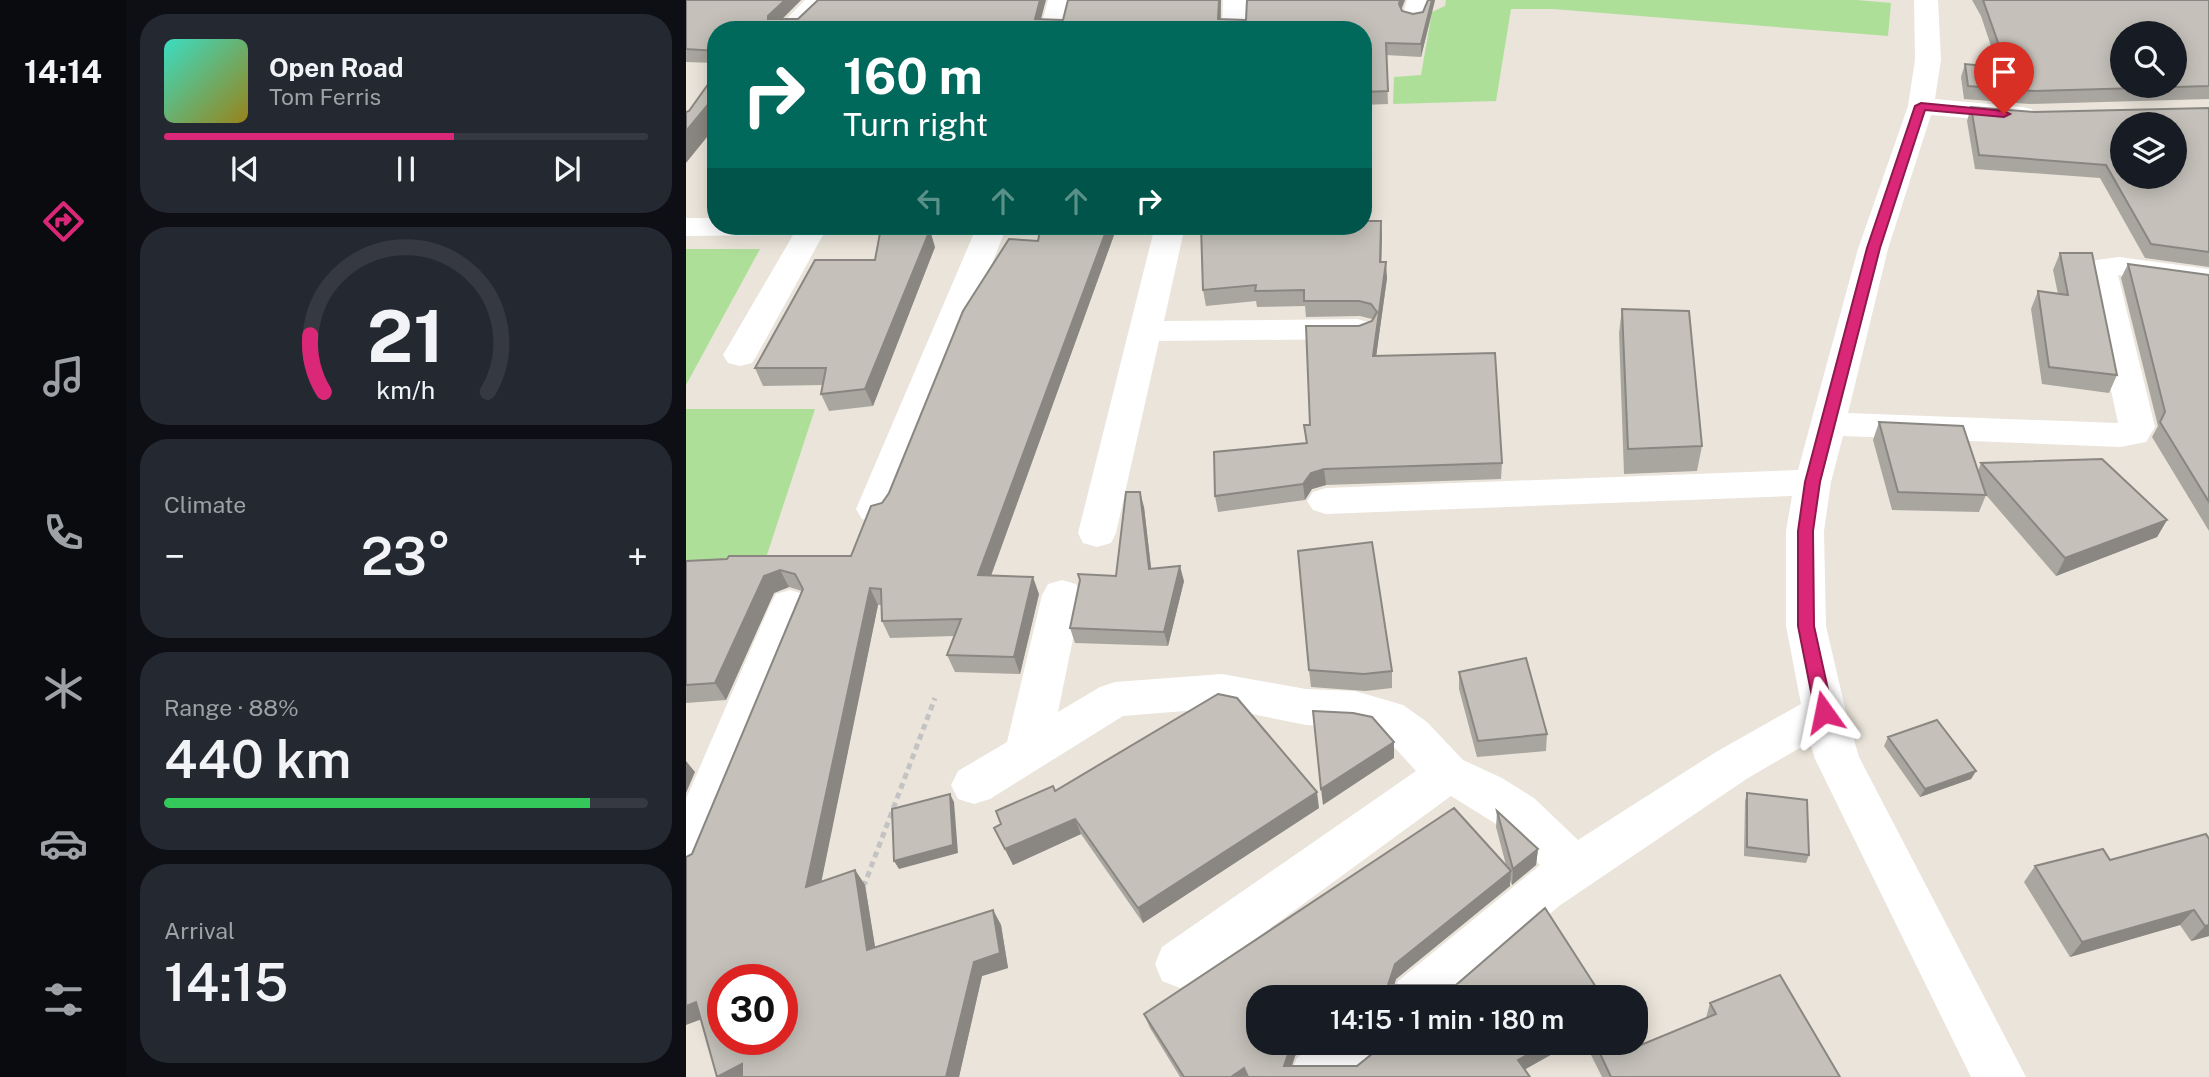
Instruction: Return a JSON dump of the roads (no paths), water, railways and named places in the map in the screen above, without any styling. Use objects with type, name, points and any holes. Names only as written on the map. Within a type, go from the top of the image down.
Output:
[{"type":"street","points":[[796,21],[819,0]]},
{"type":"street","points":[[1054,21],[1060,0]]},
{"type":"street","points":[[1234,21],[1235,0]]},
{"type":"street","points":[[1926,0],[1928,60],[1921,106],[1874,248],[1813,482],[1805,531],[1806,626],[1837,759],[1999,1077]]},
{"type":"street","points":[[1921,106],[2043,115]]},
{"type":"street","points":[[686,227],[707,227]]},
{"type":"street","points":[[740,355],[808,235]]},
{"type":"street","points":[[875,509],[988,235]]},
{"type":"street","points":[[1097,533],[1168,235]]},
{"type":"street","points":[[1828,424],[2119,435],[2133,433],[2137,427],[2102,274],[2107,267],[2119,266],[2209,278]]},
{"type":"street","points":[[1146,331],[1359,329]]},
{"type":"street","points":[[1326,502],[1813,482]]},
{"type":"street","points":[[1027,753],[1062,595]]},
{"type":"street","points":[[686,854],[790,605]]},
{"type":"street","points":[[974,785],[1115,699],[1223,691],[1306,707],[1355,709],[1388,718],[1411,735],[1447,774],[1516,808],[1574,870]]},
{"type":"street","points":[[1431,985],[1542,890],[1732,765],[1824,712]]},
{"type":"street","points":[[1180,964],[1447,774]]},
{"type":"street","points":[[1316,1077],[1344,1055]]}]
